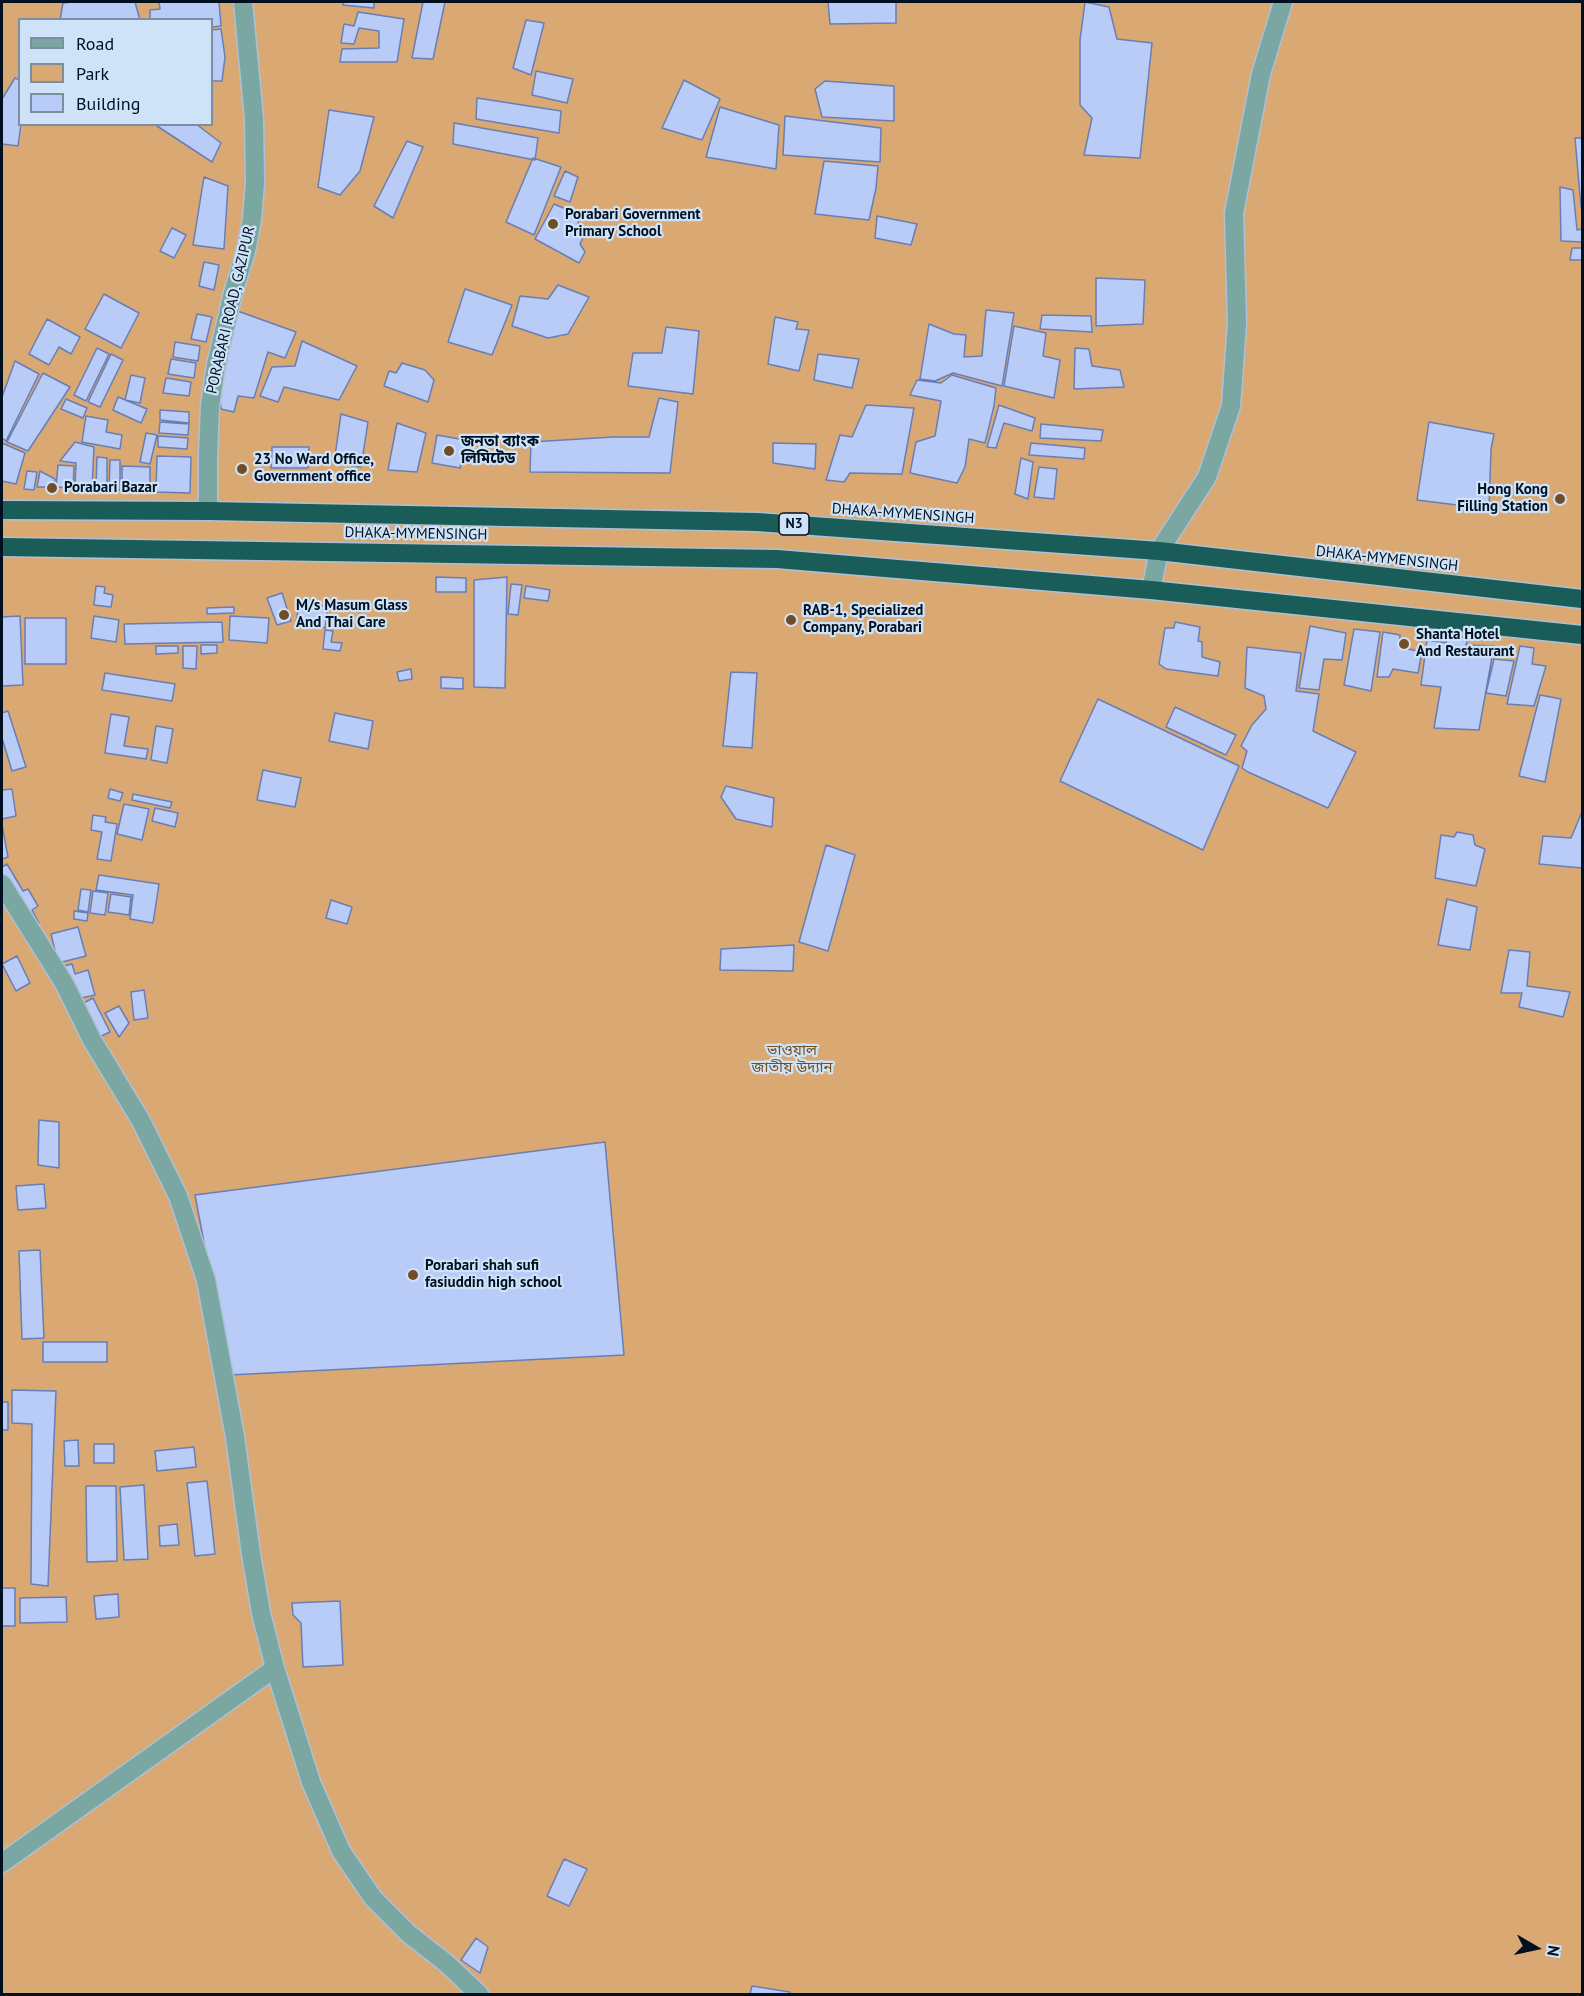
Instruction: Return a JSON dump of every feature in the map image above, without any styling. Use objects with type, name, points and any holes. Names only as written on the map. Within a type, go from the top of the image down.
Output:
[{"type":"highway","name":"DHAKA-MYMENSINGH","points":[[2,510],[208,511],[757,522],[1159,551],[1582,599]]},
{"type":"highway","name":"DHAKA-MYMENSINGH","points":[[2,547],[777,559],[1152,590],[1582,635]]},
{"type":"street","name":"PORABARI ROAD, GAZIPUR","points":[[208,511],[207,456],[213,385],[233,293],[246,251],[254,192],[256,161],[254,118],[243,2]]},
{"type":"street","points":[[1152,590],[1159,551],[1207,477],[1231,406],[1237,323],[1234,213],[1261,74],[1283,2]]},
{"type":"street","points":[[2,884],[8,908],[64,983],[92,1040],[141,1121],[178,1196],[206,1280],[235,1437],[261,1613],[275,1668],[311,1782],[341,1851],[373,1898],[409,1934],[446,1963],[479,1995]]},
{"type":"street","points":[[2,1863],[275,1668]]},
{"type":"green space","name":"ভাওয়াল জাতীয় উদ্যান","points":[[2,2],[1582,2],[1582,1994],[2,1994]]},
{"type":"building","points":[[135,2],[139,18],[60,18],[63,3]]},
{"type":"building","points":[[159,2],[219,2],[221,26],[213,27],[213,18],[150,18],[150,10],[160,9]]},
{"type":"building","points":[[344,2],[374,2],[374,8],[343,5]]},
{"type":"building","points":[[423,2],[445,2],[433,59],[412,58]]},
{"type":"building","points":[[828,2],[896,2],[896,23],[830,24]]},
{"type":"building","points":[[1085,2],[1109,7],[1117,39],[1152,43],[1140,158],[1084,155],[1092,118],[1080,105],[1080,40]]},
{"type":"building","points":[[358,12],[404,19],[397,62],[340,62],[342,49],[379,48],[379,31],[359,28],[354,44],[341,43],[344,24],[354,26]]},
{"type":"building","points":[[526,20],[544,23],[531,75],[513,68]]},
{"type":"building","points":[[221,29],[225,57],[222,81],[213,81],[213,30]]},
{"type":"building","points":[[536,71],[573,79],[567,103],[532,95]]},
{"type":"building","points":[[15,78],[18,79],[18,126],[21,126],[18,146],[2,144],[2,99]]},
{"type":"building","points":[[684,80],[720,99],[702,140],[662,128]]},
{"type":"building","points":[[825,81],[894,86],[894,121],[822,117],[815,89]]},
{"type":"building","points":[[477,98],[561,111],[559,133],[476,119]]},
{"type":"building","points":[[720,107],[779,125],[776,169],[706,157]]},
{"type":"building","points":[[329,110],[374,117],[360,171],[340,195],[318,187]]},
{"type":"building","points":[[785,116],[881,128],[880,162],[783,155]]},
{"type":"building","points":[[454,123],[538,138],[535,160],[453,144]]},
{"type":"building","points":[[157,126],[199,126],[221,143],[212,162]]},
{"type":"building","points":[[1575,138],[1582,138],[1582,207],[1581,207]]},
{"type":"building","points":[[407,141],[423,147],[393,218],[374,206]]},
{"type":"building","points":[[533,158],[561,167],[534,235],[506,222]]},
{"type":"building","points":[[824,161],[878,166],[869,220],[815,214]]},
{"type":"building","points":[[565,171],[578,177],[570,202],[554,196]]},
{"type":"building","points":[[204,177],[228,186],[224,249],[193,245]]},
{"type":"building","points":[[1560,187],[1573,190],[1577,230],[1582,229],[1582,242],[1561,241]]},
{"type":"building","points":[[554,204],[580,215],[578,223],[586,231],[580,244],[585,252],[579,263],[535,239]]},
{"type":"building","points":[[877,216],[917,224],[911,245],[875,238]]},
{"type":"building","points":[[172,228],[186,235],[174,258],[160,251]]},
{"type":"building","points":[[1572,248],[1582,248],[1582,260],[1570,260]]},
{"type":"building","points":[[204,262],[219,265],[214,290],[199,286]]},
{"type":"building","points":[[1096,278],[1145,280],[1143,324],[1096,326]]},
{"type":"building","points":[[558,285],[589,297],[568,334],[548,338],[512,326],[520,296],[548,299]]},
{"type":"building","points":[[465,289],[512,305],[492,355],[448,342]]},
{"type":"building","points":[[104,294],[139,313],[121,348],[85,329]]},
{"type":"building","points":[[232,309],[296,332],[285,358],[268,352],[254,398],[238,396],[234,412],[221,409],[218,384]]},
{"type":"building","points":[[986,310],[1014,313],[1002,386],[953,373],[935,381],[920,379],[929,324],[954,334],[966,335],[964,357],[982,356]]},
{"type":"building","points":[[197,314],[212,317],[206,342],[191,339]]},
{"type":"building","points":[[1042,315],[1091,316],[1092,332],[1040,329]]},
{"type":"building","points":[[775,317],[798,322],[796,329],[809,330],[799,371],[768,364]]},
{"type":"building","points":[[47,319],[80,337],[71,354],[59,347],[49,365],[29,354]]},
{"type":"building","points":[[1014,326],[1046,333],[1043,356],[1060,360],[1054,398],[1004,386]]},
{"type":"building","points":[[666,327],[699,331],[693,394],[628,386],[633,353],[662,353]]},
{"type":"building","points":[[302,341],[357,366],[339,400],[284,387],[278,402],[260,396],[272,367],[295,366]]},
{"type":"building","points":[[175,342],[200,346],[198,361],[173,357]]},
{"type":"building","points":[[97,348],[109,354],[86,401],[74,395]]},
{"type":"building","points":[[1075,348],[1089,349],[1092,366],[1120,370],[1124,387],[1074,389]]},
{"type":"building","points":[[111,354],[123,360],[100,407],[88,402]]},
{"type":"building","points":[[818,354],[859,359],[852,388],[814,380]]},
{"type":"building","points":[[171,359],[196,363],[194,378],[168,374]]},
{"type":"building","points":[[15,361],[39,374],[6,441],[2,438],[2,397]]},
{"type":"building","points":[[402,363],[425,370],[434,380],[428,402],[384,386],[389,371],[396,373]]},
{"type":"building","points":[[43,373],[70,387],[28,451],[7,442]]},
{"type":"building","points":[[131,375],[145,378],[140,403],[125,400]]},
{"type":"building","points":[[952,375],[996,388],[985,443],[969,439],[965,467],[957,483],[910,473],[916,442],[935,436],[941,401],[910,395],[917,380],[941,383]]},
{"type":"building","points":[[166,378],[191,382],[189,396],[163,393]]},
{"type":"building","points":[[118,397],[147,409],[141,423],[113,410]]},
{"type":"building","points":[[659,398],[678,402],[670,473],[530,472],[531,442],[649,437]]},
{"type":"building","points":[[66,399],[87,408],[83,418],[61,409]]},
{"type":"building","points":[[866,405],[914,408],[902,474],[850,473],[844,482],[826,480],[840,435],[852,437]]},
{"type":"building","points":[[999,405],[1035,418],[1032,431],[1004,423],[996,448],[987,447]]},
{"type":"building","points":[[160,410],[189,412],[189,423],[160,420]]},
{"type":"building","points":[[341,414],[368,422],[361,467],[334,463]]},
{"type":"building","points":[[86,416],[108,420],[106,432],[122,435],[120,449],[82,442]]},
{"type":"building","points":[[160,422],[189,424],[188,435],[159,433]]},
{"type":"building","points":[[1429,422],[1494,434],[1491,449],[1489,509],[1417,500]]},
{"type":"building","points":[[397,423],[426,433],[417,472],[388,470]]},
{"type":"building","points":[[1041,424],[1103,430],[1101,441],[1040,438]]},
{"type":"building","points":[[146,433],[157,435],[150,464],[140,462]]},
{"type":"building","name":"জনতা ব্যাংক লিমিটেড","points":[[437,435],[465,440],[460,468],[432,463]]},
{"type":"building","points":[[158,436],[188,438],[187,449],[158,447]]},
{"type":"building","points":[[75,442],[94,447],[92,488],[75,487],[76,463],[60,461]]},
{"type":"building","points":[[2,443],[25,453],[16,484],[2,481]]},
{"type":"building","points":[[773,443],[816,444],[815,469],[773,463]]},
{"type":"building","points":[[1031,443],[1085,448],[1084,459],[1029,455]]},
{"type":"building","points":[[272,447],[309,447],[308,468],[271,468]]},
{"type":"building","points":[[157,456],[191,457],[190,493],[156,492]]},
{"type":"building","points":[[97,457],[107,458],[107,487],[96,487]]},
{"type":"building","points":[[1021,458],[1033,462],[1028,499],[1015,494]]},
{"type":"building","points":[[110,460],[120,460],[120,490],[109,489]]},
{"type":"building","points":[[58,465],[74,466],[73,488],[56,487]]},
{"type":"building","points":[[122,466],[150,467],[150,492],[122,491]]},
{"type":"building","points":[[1039,467],[1057,469],[1054,499],[1034,497]]},
{"type":"building","points":[[27,471],[37,472],[34,490],[24,489]]},
{"type":"building","points":[[40,471],[55,479],[53,487],[37,487]]},
{"type":"building","points":[[436,577],[466,578],[466,592],[436,592]]},
{"type":"building","points":[[507,577],[505,688],[474,687],[474,580]]},
{"type":"building","points":[[511,584],[522,585],[518,615],[508,614]]},
{"type":"building","points":[[96,586],[105,587],[104,593],[113,595],[111,607],[94,605]]},
{"type":"building","points":[[526,586],[550,590],[548,601],[524,598]]},
{"type":"building","points":[[282,593],[291,621],[277,625],[267,598]]},
{"type":"building","points":[[352,601],[361,601],[360,612],[351,611]]},
{"type":"building","points":[[299,603],[328,607],[325,628],[296,624]]},
{"type":"building","points":[[234,607],[234,613],[207,614],[207,608]]},
{"type":"building","points":[[20,616],[23,685],[2,686],[2,617]]},
{"type":"building","points":[[94,616],[119,620],[116,642],[91,638]]},
{"type":"building","points":[[230,616],[269,618],[267,643],[229,640]]},
{"type":"building","points":[[25,618],[66,618],[66,664],[25,664]]},
{"type":"building","points":[[222,622],[223,642],[125,644],[124,624]]},
{"type":"building","points":[[1175,622],[1200,627],[1198,641],[1202,642],[1202,657],[1220,662],[1218,676],[1166,669],[1159,664],[1165,628],[1174,628]]},
{"type":"building","points":[[1310,626],[1346,633],[1342,660],[1324,659],[1319,690],[1299,688]]},
{"type":"building","points":[[1354,629],[1380,632],[1371,691],[1344,685]]},
{"type":"building","points":[[325,630],[333,631],[331,642],[342,643],[340,651],[323,649]]},
{"type":"building","points":[[1383,632],[1400,635],[1399,647],[1422,652],[1418,673],[1393,669],[1389,677],[1377,677]]},
{"type":"building","points":[[1448,635],[1468,638],[1466,645],[1494,646],[1479,730],[1434,728],[1441,687],[1421,685],[1427,640],[1446,643]]},
{"type":"building","points":[[201,645],[217,645],[217,653],[201,654]]},
{"type":"building","points":[[156,646],[178,646],[178,653],[156,654]]},
{"type":"building","points":[[183,646],[197,646],[196,669],[183,668]]},
{"type":"building","points":[[1520,646],[1534,648],[1532,664],[1546,666],[1534,706],[1507,704]]},
{"type":"building","points":[[1247,647],[1301,653],[1296,691],[1319,694],[1313,731],[1356,752],[1328,808],[1242,768],[1247,751],[1241,746],[1252,725],[1266,709],[1264,696],[1245,688]]},
{"type":"building","points":[[1494,659],[1514,661],[1506,696],[1486,693]]},
{"type":"building","points":[[411,669],[412,679],[399,681],[397,672]]},
{"type":"building","points":[[731,672],[757,673],[752,748],[723,746]]},
{"type":"building","points":[[105,673],[175,684],[172,701],[102,690]]},
{"type":"building","points":[[441,677],[463,678],[463,689],[441,688]]},
{"type":"building","points":[[1540,695],[1561,699],[1545,782],[1519,776]]},
{"type":"building","points":[[1098,699],[1239,766],[1203,850],[1060,781]]},
{"type":"building","points":[[1175,707],[1236,735],[1226,755],[1166,727]]},
{"type":"building","points":[[8,711],[26,767],[12,771],[2,738],[2,713]]},
{"type":"building","points":[[335,713],[373,721],[368,749],[329,741]]},
{"type":"building","points":[[111,714],[129,717],[124,746],[148,749],[146,759],[105,753]]},
{"type":"building","points":[[156,726],[173,729],[167,763],[151,760]]},
{"type":"building","points":[[263,770],[301,778],[295,807],[257,800]]},
{"type":"building","points":[[726,786],[774,798],[772,827],[736,819],[721,797]]},
{"type":"building","points":[[12,789],[16,816],[2,819],[2,790]]},
{"type":"building","points":[[110,789],[123,793],[120,801],[108,798]]},
{"type":"building","points":[[133,794],[172,802],[170,808],[132,800]]},
{"type":"building","points":[[124,804],[149,809],[142,840],[117,834]]},
{"type":"building","points":[[155,808],[178,813],[175,827],[152,821]]},
{"type":"building","points":[[1582,812],[1582,868],[1539,864],[1543,836],[1571,838]]},
{"type":"building","points":[[93,815],[106,817],[105,822],[117,824],[111,861],[97,859],[102,832],[91,830]]},
{"type":"building","points":[[2,825],[8,857],[2,859]]},
{"type":"building","points":[[1457,832],[1473,835],[1475,845],[1485,849],[1476,886],[1435,878],[1441,835],[1454,837]]},
{"type":"building","points":[[826,845],[855,855],[828,951],[799,942]]},
{"type":"building","points":[[7,864],[23,891],[28,889],[38,906],[32,910],[39,923],[33,927],[2,873],[2,867]]},
{"type":"building","points":[[99,875],[159,884],[153,923],[130,919],[133,895],[96,890]]},
{"type":"building","points":[[81,889],[91,890],[88,912],[78,910]]},
{"type":"building","points":[[93,891],[108,893],[105,915],[90,913]]},
{"type":"building","points":[[111,894],[131,897],[129,915],[108,912]]},
{"type":"building","points":[[1447,899],[1477,907],[1470,950],[1438,945]]},
{"type":"building","points":[[331,900],[352,907],[347,924],[326,918]]},
{"type":"building","points":[[74,911],[88,913],[87,921],[74,919]]},
{"type":"building","points":[[78,927],[86,956],[58,963],[51,934]]},
{"type":"building","points":[[794,945],[793,971],[720,970],[721,949]]},
{"type":"building","points":[[1509,950],[1530,952],[1527,986],[1570,992],[1563,1017],[1519,1007],[1522,993],[1501,993]]},
{"type":"building","points":[[17,956],[30,983],[16,991],[2,964]]},
{"type":"building","points":[[72,964],[75,974],[88,970],[95,995],[72,1000],[64,966]]},
{"type":"building","points":[[144,990],[148,1018],[134,1020],[131,992]]},
{"type":"building","points":[[93,998],[110,1032],[95,1039],[78,1006]]},
{"type":"building","points":[[119,1006],[129,1023],[119,1037],[105,1013]]},
{"type":"building","points":[[39,1120],[59,1122],[59,1168],[38,1165]]},
{"type":"building","name":"Porabari shah sufi fasiuddin high school","points":[[605,1142],[624,1355],[229,1375],[195,1195]]},
{"type":"building","points":[[44,1184],[46,1208],[18,1210],[16,1186]]},
{"type":"building","points":[[40,1250],[44,1338],[22,1339],[19,1251]]},
{"type":"building","points":[[43,1342],[107,1342],[107,1362],[43,1362]]},
{"type":"building","points":[[12,1390],[56,1391],[48,1586],[31,1584],[32,1424],[12,1423]]},
{"type":"building","points":[[2,1402],[8,1402],[8,1430],[2,1430]]},
{"type":"building","points":[[78,1440],[79,1466],[65,1466],[64,1441]]},
{"type":"building","points":[[94,1444],[114,1444],[114,1463],[94,1463]]},
{"type":"building","points":[[194,1447],[196,1467],[157,1471],[155,1451]]},
{"type":"building","points":[[207,1481],[215,1554],[195,1556],[187,1483]]},
{"type":"building","points":[[144,1485],[148,1559],[124,1560],[120,1487]]},
{"type":"building","points":[[86,1486],[116,1486],[117,1561],[87,1562]]},
{"type":"building","points":[[177,1524],[179,1545],[160,1546],[159,1526]]},
{"type":"building","points":[[2,1588],[15,1588],[15,1626],[2,1626]]},
{"type":"building","points":[[118,1594],[119,1617],[96,1619],[94,1596]]},
{"type":"building","points":[[66,1597],[67,1622],[20,1623],[20,1598]]},
{"type":"building","points":[[340,1601],[343,1665],[303,1667],[301,1623],[293,1615],[292,1603]]},
{"type":"building","points":[[564,1859],[587,1869],[569,1906],[547,1896]]},
{"type":"building","points":[[476,1938],[488,1947],[480,1973],[461,1960]]},
{"type":"building","points":[[752,1986],[790,1992],[790,1994],[750,1994]]},
{"type":"place","name":"Porabari Government Primary School","points":[[553,224]]},
{"type":"place","name":"জনতা ব্যাংক লিমিটেড","points":[[449,451]]},
{"type":"place","name":"23 No Ward Office, Government office","points":[[242,469]]},
{"type":"place","name":"Porabari Bazar","points":[[52,488]]},
{"type":"place","name":"Hong Kong Filling Station","points":[[1560,499]]},
{"type":"place","name":"M/s Masum Glass And Thai Care","points":[[284,615]]},
{"type":"place","name":"RAB-1, Specialized Company, Porabari","points":[[791,620]]},
{"type":"place","name":"Shanta Hotel And Restaurant","points":[[1404,644]]},
{"type":"place","name":"Porabari shah sufi fasiuddin high school","points":[[413,1275]]}]
